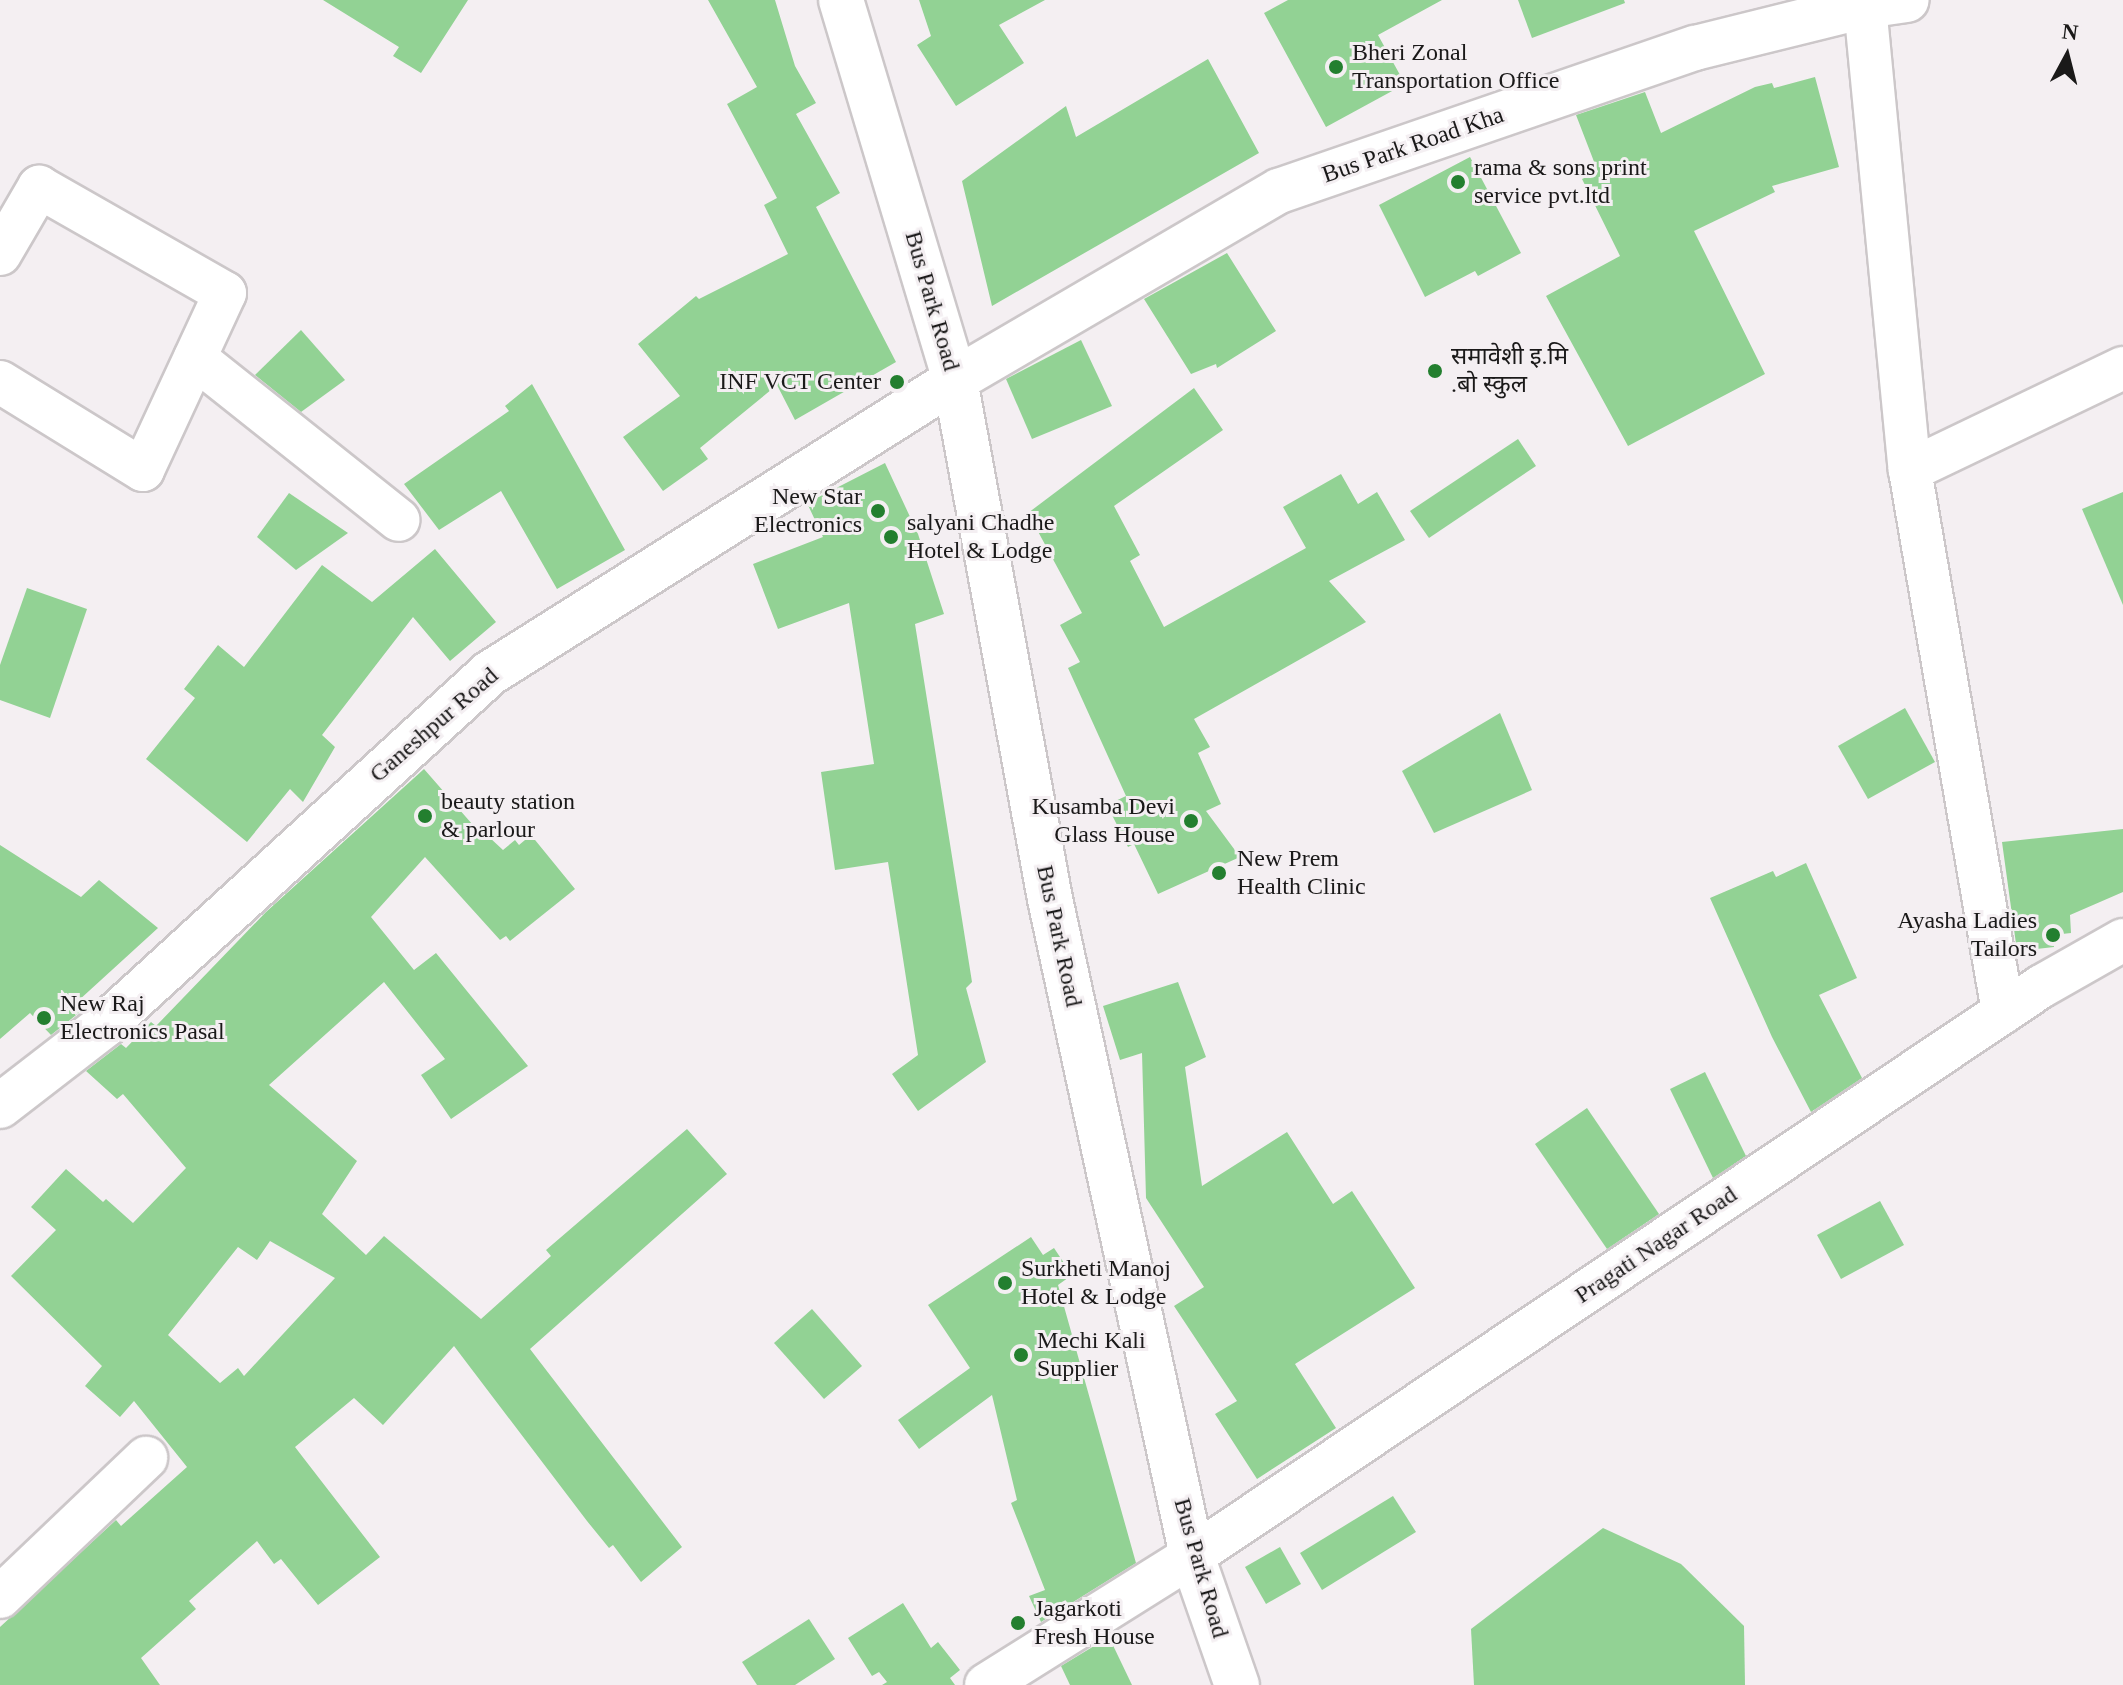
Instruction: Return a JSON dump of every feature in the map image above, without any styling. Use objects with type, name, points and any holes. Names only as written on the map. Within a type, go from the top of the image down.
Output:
[{"type":"street","name":"Bus Park Road","points":[[841,0],[955,380],[1050,899],[1192,1556],[1237,1685]]},
{"type":"street","name":"Bus Park Road Kha","points":[[955,380],[1279,191],[1695,48],[1862,3],[1907,0]]},
{"type":"street","points":[[1862,3],[1910,470],[2003,1012]]},
{"type":"street","points":[[0,254],[39,187],[225,293],[143,470],[0,382]]},
{"type":"street","points":[[195,358],[399,520]]},
{"type":"street","points":[[1910,470],[2123,368]]},
{"type":"street","name":"Ganeshpur Road","points":[[0,1106],[106,1024],[490,673],[955,380]]},
{"type":"street","name":"Pragati Nagar Road","points":[[986,1685],[1192,1556],[2003,1012],[2123,940]]},
{"type":"street","points":[[0,1597],[146,1458]]},
{"type":"building","points":[[323,0],[468,0],[421,73],[393,56],[399,47]]},
{"type":"building","points":[[708,0],[775,0],[795,66],[816,103],[796,114],[840,193],[816,207],[896,362],[795,420],[777,385],[700,448],[708,459],[663,491],[623,437],[680,396],[638,344],[696,296],[699,299],[788,254],[764,205],[777,198],[727,104],[757,87]]},
{"type":"building","points":[[919,0],[1045,0],[999,25],[1024,63],[956,106],[917,45],[931,36]]},
{"type":"building","points":[[1288,0],[1442,0],[1378,35],[1405,84],[1326,127],[1264,13]]},
{"type":"building","points":[[1518,0],[1624,0],[1625,3],[1532,38]]},
{"type":"building","points":[[1208,59],[1259,153],[992,306],[962,181],[1066,106],[1076,137]]},
{"type":"building","points":[[1815,77],[1839,167],[1772,186],[1775,192],[1694,231],[1765,374],[1628,446],[1546,296],[1620,256],[1582,179],[1598,172],[1576,115],[1645,92],[1661,133],[1755,87],[1772,83],[1774,88]]},
{"type":"building","points":[[1470,157],[1521,253],[1478,276],[1475,271],[1425,297],[1379,205]]},
{"type":"building","points":[[1227,253],[1276,331],[1217,368],[1216,364],[1191,374],[1144,299]]},
{"type":"building","points":[[301,330],[345,380],[301,412],[255,375]]},
{"type":"building","points":[[1081,340],[1112,406],[1032,439],[1006,379]]},
{"type":"building","points":[[532,384],[625,550],[557,589],[501,491],[439,530],[404,484],[509,411],[505,406]]},
{"type":"building","points":[[1194,388],[1223,430],[1114,506],[1140,555],[1130,561],[1164,627],[1306,548],[1283,507],[1341,474],[1358,504],[1377,492],[1405,540],[1329,581],[1366,622],[1194,719],[1210,747],[1198,753],[1221,804],[1206,811],[1240,857],[1158,894],[1134,844],[1128,847],[1107,805],[1126,796],[1068,668],[1080,662],[1060,625],[1082,613],[1028,513]]},
{"type":"building","points":[[1518,439],[1536,466],[1429,538],[1410,511]]},
{"type":"building","points":[[885,463],[918,534],[944,614],[915,624],[972,982],[966,988],[986,1062],[918,1111],[892,1074],[918,1055],[888,862],[835,870],[821,772],[874,764],[849,603],[778,629],[753,564],[823,537],[807,503]]},
{"type":"building","points":[[2123,492],[2123,605],[2082,509]]},
{"type":"building","points":[[289,493],[348,533],[296,570],[257,537]]},
{"type":"building","points":[[435,549],[496,622],[450,661],[413,617],[322,735],[335,747],[303,802],[290,789],[247,842],[146,759],[195,698],[184,689],[218,645],[244,667],[322,565],[372,602]]},
{"type":"building","points":[[27,588],[87,609],[50,718],[0,700],[0,665]]},
{"type":"building","points":[[1905,708],[1935,762],[1868,799],[1838,746]]},
{"type":"building","points":[[1500,713],[1532,790],[1434,833],[1402,771]]},
{"type":"building","points":[[424,769],[486,840],[489,837],[503,850],[515,840],[519,845],[531,835],[575,889],[510,941],[506,936],[500,940],[425,857],[371,917],[414,970],[436,953],[528,1066],[451,1119],[421,1075],[445,1059],[384,982],[269,1085],[357,1161],[322,1214],[366,1255],[384,1236],[481,1319],[551,1256],[546,1250],[687,1129],[727,1174],[530,1349],[682,1547],[641,1582],[613,1545],[609,1548],[587,1521],[454,1346],[383,1425],[354,1398],[295,1447],[380,1557],[318,1605],[281,1559],[274,1564],[257,1541],[189,1601],[196,1609],[141,1658],[160,1685],[0,1685],[0,1627],[116,1520],[121,1526],[187,1467],[134,1401],[120,1417],[85,1386],[102,1366],[11,1276],[56,1230],[31,1207],[66,1169],[103,1202],[106,1199],[133,1223],[186,1168],[123,1094],[117,1099],[86,1071],[121,1044],[126,1048],[151,1022],[156,1026],[266,912]],"holes":[[[270,1241],[335,1278],[244,1376],[238,1368],[220,1383],[168,1335],[238,1247],[257,1260]]]},
{"type":"building","points":[[2123,829],[2123,892],[2070,915],[2071,933],[2053,935],[2054,947],[2017,951],[2002,842]]},
{"type":"building","points":[[0,845],[81,897],[99,880],[158,928],[78,1001],[85,1008],[51,1035],[30,1013],[0,1039]]},
{"type":"building","points":[[1806,863],[1857,978],[1819,995],[1862,1078],[1811,1112],[1772,1037],[1710,898],[1773,871],[1776,877]]},
{"type":"building","points":[[1178,982],[1206,1057],[1185,1067],[1202,1186],[1287,1132],[1333,1204],[1352,1191],[1415,1288],[1295,1364],[1336,1428],[1257,1479],[1215,1414],[1237,1401],[1174,1306],[1204,1287],[1146,1198],[1142,1053],[1120,1060],[1103,1006]]},
{"type":"building","points":[[1705,1072],[1746,1156],[1713,1178],[1670,1089]]},
{"type":"building","points":[[1587,1108],[1659,1214],[1607,1249],[1535,1144]]},
{"type":"building","points":[[1880,1201],[1904,1245],[1841,1279],[1817,1235]]},
{"type":"building","points":[[1031,1237],[1043,1255],[1054,1248],[1072,1275],[1058,1285],[1136,1563],[1041,1622],[1029,1596],[1045,1590],[1011,1503],[1017,1500],[992,1395],[919,1449],[898,1420],[970,1368],[928,1305]]},
{"type":"building","points":[[812,1309],[862,1366],[824,1399],[774,1343]]},
{"type":"building","points":[[1393,1496],[1416,1532],[1322,1590],[1300,1553]]},
{"type":"building","points":[[1603,1528],[1681,1564],[1744,1626],[1745,1685],[1474,1685],[1471,1629]]},
{"type":"building","points":[[1280,1547],[1301,1584],[1266,1604],[1245,1567]]},
{"type":"building","points":[[903,1603],[931,1648],[938,1642],[960,1670],[950,1678],[955,1685],[882,1685],[887,1682],[879,1672],[872,1676],[848,1638]]},
{"type":"building","points":[[809,1619],[835,1659],[795,1685],[757,1685],[742,1662]]},
{"type":"building","points":[[1109,1637],[1132,1685],[1070,1685],[1061,1666]]},
{"type":"place","name":"Bheri Zonal Transportation Office","points":[[1336,67]]},
{"type":"place","name":"rama & sons print service pvt.ltd","points":[[1458,182]]},
{"type":"place","name":"समावेशी इ.मि .बाे स्कुल","points":[[1435,371]]},
{"type":"place","name":"INF VCT Center","points":[[897,382]]},
{"type":"place","name":"New Star Electronics","points":[[878,511]]},
{"type":"place","name":"salyani Chadhe Hotel & Lodge","points":[[891,537]]},
{"type":"place","name":"beauty station & parlour","points":[[425,816]]},
{"type":"place","name":"Kusamba Devi Glass House","points":[[1191,821]]},
{"type":"place","name":"New Prem Health Clinic","points":[[1219,873]]},
{"type":"place","name":"Ayasha Ladies Tailors","points":[[2053,935]]},
{"type":"place","name":"New Raj Electronics Pasal","points":[[44,1018]]},
{"type":"place","name":"Surkheti Manoj Hotel & Lodge","points":[[1005,1283]]},
{"type":"place","name":"Mechi Kali Supplier","points":[[1021,1355]]},
{"type":"place","name":"Jagarkoti Fresh House","points":[[1018,1623]]}]
